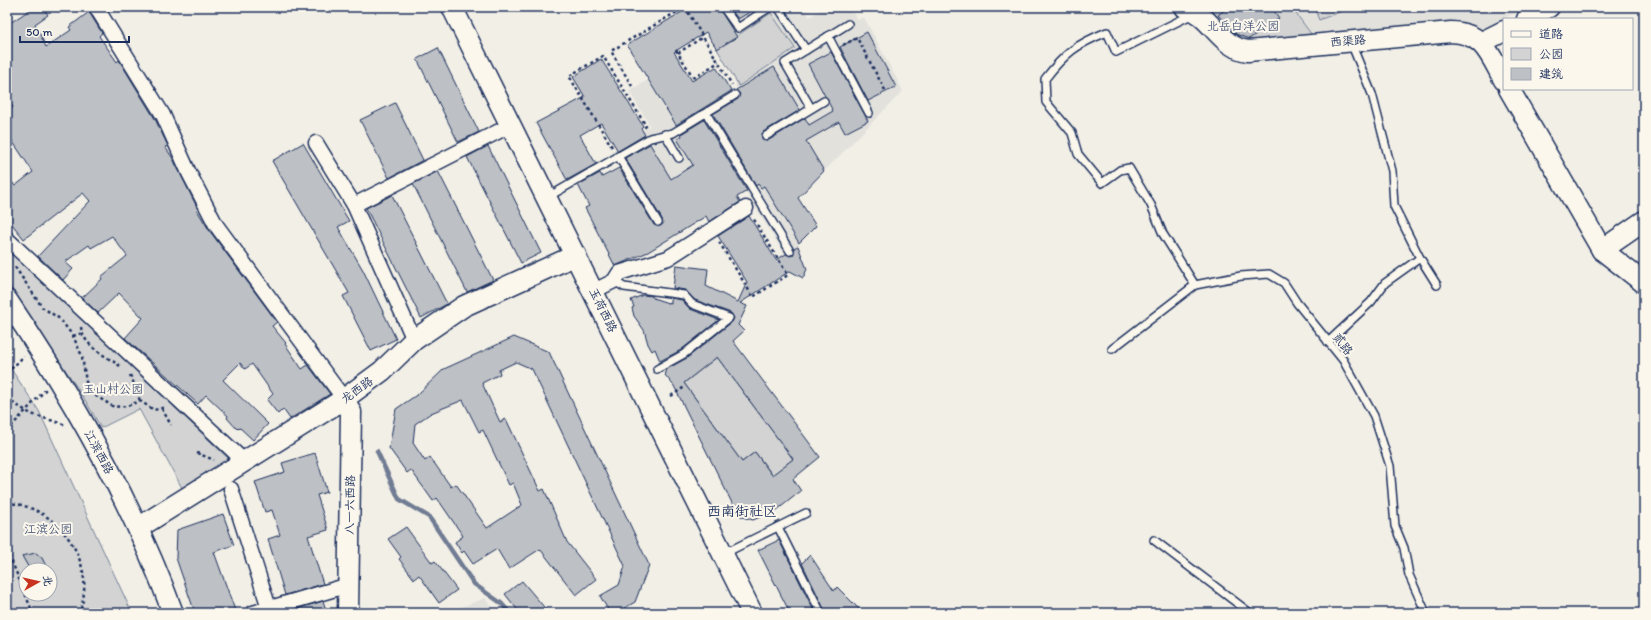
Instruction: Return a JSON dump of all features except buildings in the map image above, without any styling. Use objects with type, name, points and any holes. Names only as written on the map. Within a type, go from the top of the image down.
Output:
[{"type":"street","points":[[96,7],[163,115],[189,173],[216,225],[344,399]]},
{"type":"street","name":"玉荷西路","points":[[452,7],[594,291],[752,613]]},
{"type":"street","points":[[1528,18],[1549,7]]},
{"type":"street","name":"西渠路","points":[[1191,10],[1231,46],[1244,51],[1452,32],[1464,33],[1482,42]]},
{"type":"street","points":[[1503,32],[1482,42],[1503,78]]},
{"type":"street","points":[[1510,90],[1602,250],[1644,283]]},
{"type":"street","points":[[354,206],[511,125]]},
{"type":"street","points":[[316,143],[354,206],[414,340]]},
{"type":"street","points":[[594,291],[614,281],[618,273],[668,258],[746,208]]},
{"type":"street","points":[[1602,250],[1644,221]]},
{"type":"street","points":[[7,239],[245,462]]},
{"type":"street","name":"龙西路","points":[[138,528],[344,399],[382,371],[414,340],[464,306],[576,255]]},
{"type":"street","name":"江滨西路","points":[[7,300],[89,431],[138,528],[173,613]]},
{"type":"street","name":"八一六西路","points":[[344,399],[351,412],[348,613]]},
{"type":"street","points":[[231,489],[269,608]]},
{"type":"street","points":[[253,613],[349,585]]},
{"type":"lane","points":[[723,7],[738,28],[770,7]]},
{"type":"lane","points":[[778,7],[806,50]]},
{"type":"lane","points":[[1191,10],[1116,52],[1108,32],[1084,41],[1061,59],[1045,79],[1046,102],[1072,134],[1078,154],[1102,183],[1120,170],[1129,168],[1151,205],[1163,234],[1195,286]]},
{"type":"lane","points":[[810,108],[785,63],[848,24]]},
{"type":"lane","points":[[828,36],[869,113]]},
{"type":"lane","points":[[1350,41],[1372,94],[1392,171],[1394,206],[1420,258],[1437,285]]},
{"type":"lane","points":[[547,197],[650,138],[673,133],[735,95]]},
{"type":"lane","points":[[766,136],[810,108],[824,101]]},
{"type":"lane","points":[[706,113],[790,251]]},
{"type":"lane","points":[[665,134],[679,158]]},
{"type":"lane","points":[[618,156],[658,222]]},
{"type":"lane","points":[[1328,342],[1371,302],[1386,283],[1420,258]]},
{"type":"lane","name":"贰路","points":[[1112,349],[1195,286],[1241,276],[1269,274],[1284,283],[1297,303],[1343,360],[1374,416],[1390,466],[1395,526],[1404,548],[1409,575],[1426,613]]},
{"type":"lane","points":[[614,281],[624,287],[684,295],[692,304],[729,318],[684,354],[658,369]]},
{"type":"lane","points":[[723,554],[806,513]]},
{"type":"lane","points":[[778,526],[821,613]]},
{"type":"lane","points":[[1154,540],[1250,613]]},
{"type":"path","points":[[632,86],[611,51],[685,7],[732,83],[735,95]]},
{"type":"path","points":[[703,37],[677,52],[694,79],[719,62]]},
{"type":"path","points":[[843,51],[840,47],[857,38],[886,92]]},
{"type":"path","points":[[618,156],[569,76],[603,56],[646,126],[640,131]]},
{"type":"path","points":[[612,148],[619,143]]},
{"type":"path","points":[[711,230],[753,297],[788,275],[746,208]]},
{"type":"path","points":[[14,266],[42,307],[60,319],[73,336],[82,356],[86,382],[96,396],[114,406],[127,406],[140,401]]},
{"type":"path","points":[[90,316],[81,326],[82,333],[88,343],[121,367]]},
{"type":"path","points":[[73,336],[82,333]]},
{"type":"path","points":[[7,373],[24,355]]},
{"type":"path","points":[[126,371],[136,386],[140,401],[154,410],[162,409],[179,399]]},
{"type":"path","points":[[670,396],[686,386]]},
{"type":"path","points":[[7,431],[47,388]]},
{"type":"path","points":[[7,399],[26,410],[68,426]]},
{"type":"path","points":[[162,409],[171,425]]},
{"type":"path","points":[[7,503],[33,509],[49,517],[74,546],[84,579],[84,598],[80,613]]},
{"type":"path","points":[[7,550],[33,613]]},
{"type":"path","points":[[7,606],[10,613]]},
{"type":"shaded area","points":[[691,7],[805,7],[809,17],[826,7],[849,7],[858,20],[864,17],[903,91],[798,198],[816,226],[799,243],[798,246],[807,269],[804,276],[800,277],[797,275],[746,192],[666,241],[612,151],[650,126],[629,91],[648,80],[676,126],[736,89],[736,81]]},
{"type":"shaded area","points":[[1291,7],[1526,7],[1479,32],[1453,24],[1429,23],[1312,35]]},
{"type":"shaded area","points":[[485,598],[496,613],[446,613]]},
{"type":"shaded area","points":[[501,609],[504,613],[496,613]]},
{"type":"green space","name":"北岳白洋公园","points":[[1216,7],[1291,7],[1312,35],[1248,46],[1206,14]]},
{"type":"green space","points":[[1314,7],[1353,7],[1319,20]]},
{"type":"green space","points":[[771,13],[795,48],[739,86],[717,49]]},
{"type":"green space","name":"玉山村公园","points":[[7,248],[230,460],[182,488],[139,409],[101,428],[84,398],[7,282]]},
{"type":"green space","points":[[717,357],[793,459],[784,466],[782,487],[755,452],[742,462],[684,383]]},
{"type":"green space","name":"江滨公园","points":[[7,363],[39,411],[132,613],[7,613]]},
{"type":"waterway","points":[[377,451],[399,499],[429,517],[474,584],[501,603],[510,613]]},
{"type":"district","name":"西南街社区","points":[[742,511]]}]
